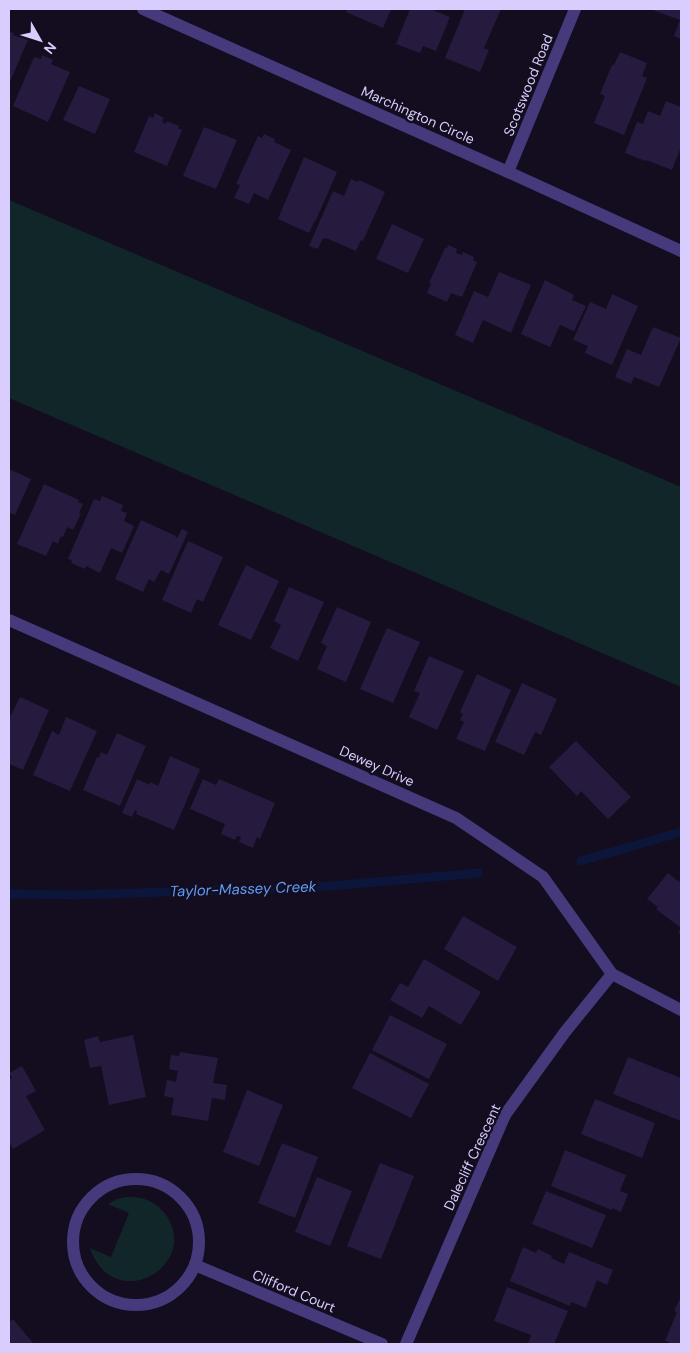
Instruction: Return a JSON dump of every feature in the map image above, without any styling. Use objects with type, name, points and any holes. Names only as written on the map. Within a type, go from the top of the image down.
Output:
[{"type":"street","name":"Marchington Circle","points":[[143,9],[164,13],[681,251]]},
{"type":"street","name":"Scotswood Road","points":[[508,172],[575,9]]},
{"type":"street","name":"Dewey Drive","points":[[9,620],[456,818],[543,878],[612,974],[681,1010]]},
{"type":"street","name":"Dalecliff Crescent","points":[[406,1344],[505,1115],[565,1032],[612,974]]},
{"type":"street","points":[[141,1179],[161,1183],[177,1194],[190,1208],[194,1217],[199,1246],[195,1265],[183,1284],[166,1297],[145,1304],[124,1304],[103,1296],[87,1282],[76,1263],[72,1242],[76,1220],[87,1201],[104,1187],[122,1180],[141,1179]]},
{"type":"street","name":"Clifford Court","points":[[195,1265],[382,1344]]},
{"type":"green space","points":[[9,200],[681,487],[681,687],[9,398]]},
{"type":"green space","points":[[126,1197],[138,1197],[158,1206],[166,1215],[174,1234],[172,1251],[164,1266],[150,1276],[134,1281],[117,1279],[102,1268],[90,1248],[111,1257],[129,1213],[108,1204]]},
{"type":"building","points":[[348,9],[391,9],[383,28],[346,12]]},
{"type":"building","points":[[410,9],[430,9],[450,17],[436,51],[423,46],[420,53],[396,44]]},
{"type":"building","points":[[465,9],[501,9],[484,48],[489,50],[480,72],[445,58]]},
{"type":"building","points":[[650,9],[681,9],[681,39],[674,36],[680,20]]},
{"type":"building","points":[[9,31],[28,40],[9,84]]},
{"type":"building","points":[[620,52],[647,63],[642,76],[647,78],[624,135],[594,123],[605,96],[600,94],[612,65],[614,65]]},
{"type":"building","points":[[42,55],[53,60],[51,64],[70,72],[48,122],[13,106],[34,57],[41,59]]},
{"type":"building","points":[[79,86],[110,99],[95,134],[63,120]]},
{"type":"building","points":[[666,101],[681,107],[681,147],[672,170],[625,153],[637,122],[643,124],[648,111],[660,116]]},
{"type":"building","points":[[155,113],[164,118],[162,122],[166,124],[167,121],[179,126],[178,128],[182,130],[167,166],[134,152],[149,116],[153,118]]},
{"type":"building","points":[[204,127],[237,140],[216,189],[183,176]]},
{"type":"building","points":[[264,134],[275,139],[274,142],[291,150],[268,200],[254,193],[249,204],[234,198],[240,185],[236,184],[258,136],[262,138]]},
{"type":"building","points":[[304,157],[337,172],[309,233],[278,219]]},
{"type":"building","points":[[351,179],[358,182],[359,180],[385,192],[363,241],[361,240],[356,251],[326,238],[323,238],[318,249],[309,246],[333,191],[344,196]]},
{"type":"building","points":[[392,224],[424,239],[408,273],[376,259]]},
{"type":"building","points":[[448,245],[457,249],[456,253],[462,255],[463,252],[474,257],[473,260],[477,262],[462,297],[451,293],[447,302],[427,293],[431,283],[429,283]]},
{"type":"building","points":[[499,272],[531,285],[511,333],[483,320],[473,343],[455,335],[474,291],[488,297]]},
{"type":"building","points":[[545,280],[574,295],[572,300],[586,306],[574,331],[560,325],[550,347],[521,334]]},
{"type":"building","points":[[612,294],[638,306],[612,365],[585,353],[588,346],[573,340],[590,302],[606,309]]},
{"type":"building","points":[[653,327],[681,338],[659,387],[634,377],[631,384],[615,377],[627,349],[641,355]]},
{"type":"building","points":[[9,469],[31,479],[15,515],[9,512]]},
{"type":"building","points":[[44,484],[79,500],[78,502],[83,504],[79,513],[81,514],[73,530],[67,527],[58,544],[53,541],[46,556],[17,544]]},
{"type":"building","points":[[102,496],[123,505],[121,511],[127,513],[124,521],[134,526],[122,553],[111,548],[100,573],[86,566],[85,569],[71,563],[72,560],[68,559],[94,499],[100,501]]},
{"type":"building","points":[[141,520],[177,538],[182,529],[188,532],[169,574],[161,570],[154,582],[149,579],[143,592],[115,579]]},
{"type":"building","points":[[188,541],[223,557],[203,602],[197,599],[191,613],[162,600]]},
{"type":"building","points":[[246,565],[279,581],[251,640],[218,625]]},
{"type":"building","points":[[289,587],[324,602],[298,661],[270,648],[281,625],[274,621]]},
{"type":"building","points":[[337,607],[371,622],[346,682],[317,669],[327,646],[321,643]]},
{"type":"building","points":[[387,628],[420,642],[393,703],[360,689]]},
{"type":"building","points":[[429,656],[464,671],[437,730],[409,717],[420,693],[414,691]]},
{"type":"building","points":[[477,674],[511,690],[485,751],[456,739],[464,722],[460,720],[463,714],[460,712]]},
{"type":"building","points":[[522,683],[557,699],[541,735],[535,732],[524,755],[495,742]]},
{"type":"building","points":[[20,697],[49,710],[23,770],[9,764],[9,719]]},
{"type":"building","points":[[66,717],[97,731],[70,791],[33,775],[52,731],[59,735]]},
{"type":"building","points":[[117,733],[146,746],[120,806],[83,790],[97,757],[99,758],[101,752],[107,755]]},
{"type":"building","points":[[576,741],[631,797],[608,819],[581,791],[577,796],[549,767]]},
{"type":"building","points":[[170,756],[200,769],[174,830],[136,814],[137,811],[135,810],[132,817],[122,813],[137,779],[150,785],[150,782],[158,786]]},
{"type":"building","points":[[203,779],[216,785],[219,779],[275,803],[260,839],[257,837],[253,848],[239,842],[241,837],[237,836],[235,840],[221,834],[225,824],[190,809]]},
{"type":"building","points":[[668,873],[679,882],[681,877],[681,928],[656,909],[658,907],[647,899]]},
{"type":"building","points":[[463,916],[517,947],[498,981],[444,949]]},
{"type":"building","points":[[424,959],[481,992],[461,1025],[429,1006],[422,1018],[390,1000],[400,983],[408,987]]},
{"type":"building","points":[[390,1015],[447,1044],[429,1079],[372,1050]]},
{"type":"building","points":[[133,1035],[146,1097],[109,1105],[101,1066],[90,1068],[84,1040],[98,1036],[100,1042]]},
{"type":"building","points":[[180,1052],[218,1058],[213,1083],[227,1085],[225,1100],[212,1098],[208,1121],[171,1115],[174,1098],[164,1096],[167,1080],[176,1082],[178,1071],[169,1069],[171,1055],[179,1056]]},
{"type":"building","points":[[370,1053],[429,1084],[411,1118],[352,1088]]},
{"type":"building","points":[[628,1057],[681,1078],[681,1121],[613,1094]]},
{"type":"building","points":[[22,1066],[36,1091],[26,1096],[45,1130],[13,1149],[9,1141],[9,1079],[12,1078],[9,1073]]},
{"type":"building","points":[[247,1090],[283,1105],[259,1166],[223,1152]]},
{"type":"building","points":[[595,1099],[655,1123],[642,1158],[581,1134]]},
{"type":"building","points":[[282,1143],[318,1157],[295,1218],[258,1203]]},
{"type":"building","points":[[565,1150],[626,1175],[620,1191],[628,1194],[621,1212],[551,1186]]},
{"type":"building","points":[[380,1163],[414,1176],[381,1259],[347,1246]]},
{"type":"building","points":[[317,1177],[352,1191],[330,1246],[295,1232]]},
{"type":"building","points":[[546,1191],[606,1215],[592,1248],[532,1224]]},
{"type":"building","points":[[523,1247],[536,1253],[538,1249],[564,1264],[569,1252],[613,1270],[607,1285],[597,1280],[586,1308],[571,1302],[570,1306],[510,1281]]},
{"type":"building","points":[[507,1287],[568,1311],[554,1344],[528,1344],[531,1335],[494,1321]]},
{"type":"building","points":[[680,1299],[681,1344],[668,1344],[669,1342],[665,1341],[677,1312],[674,1311]]},
{"type":"building","points":[[13,1319],[33,1343],[9,1344],[9,1323]]},
{"type":"waterway","name":"Taylor-Massey Creek","points":[[581,861],[681,832]]},
{"type":"waterway","name":"Taylor-Massey Creek","points":[[9,894],[78,895],[331,886],[478,873]]}]
